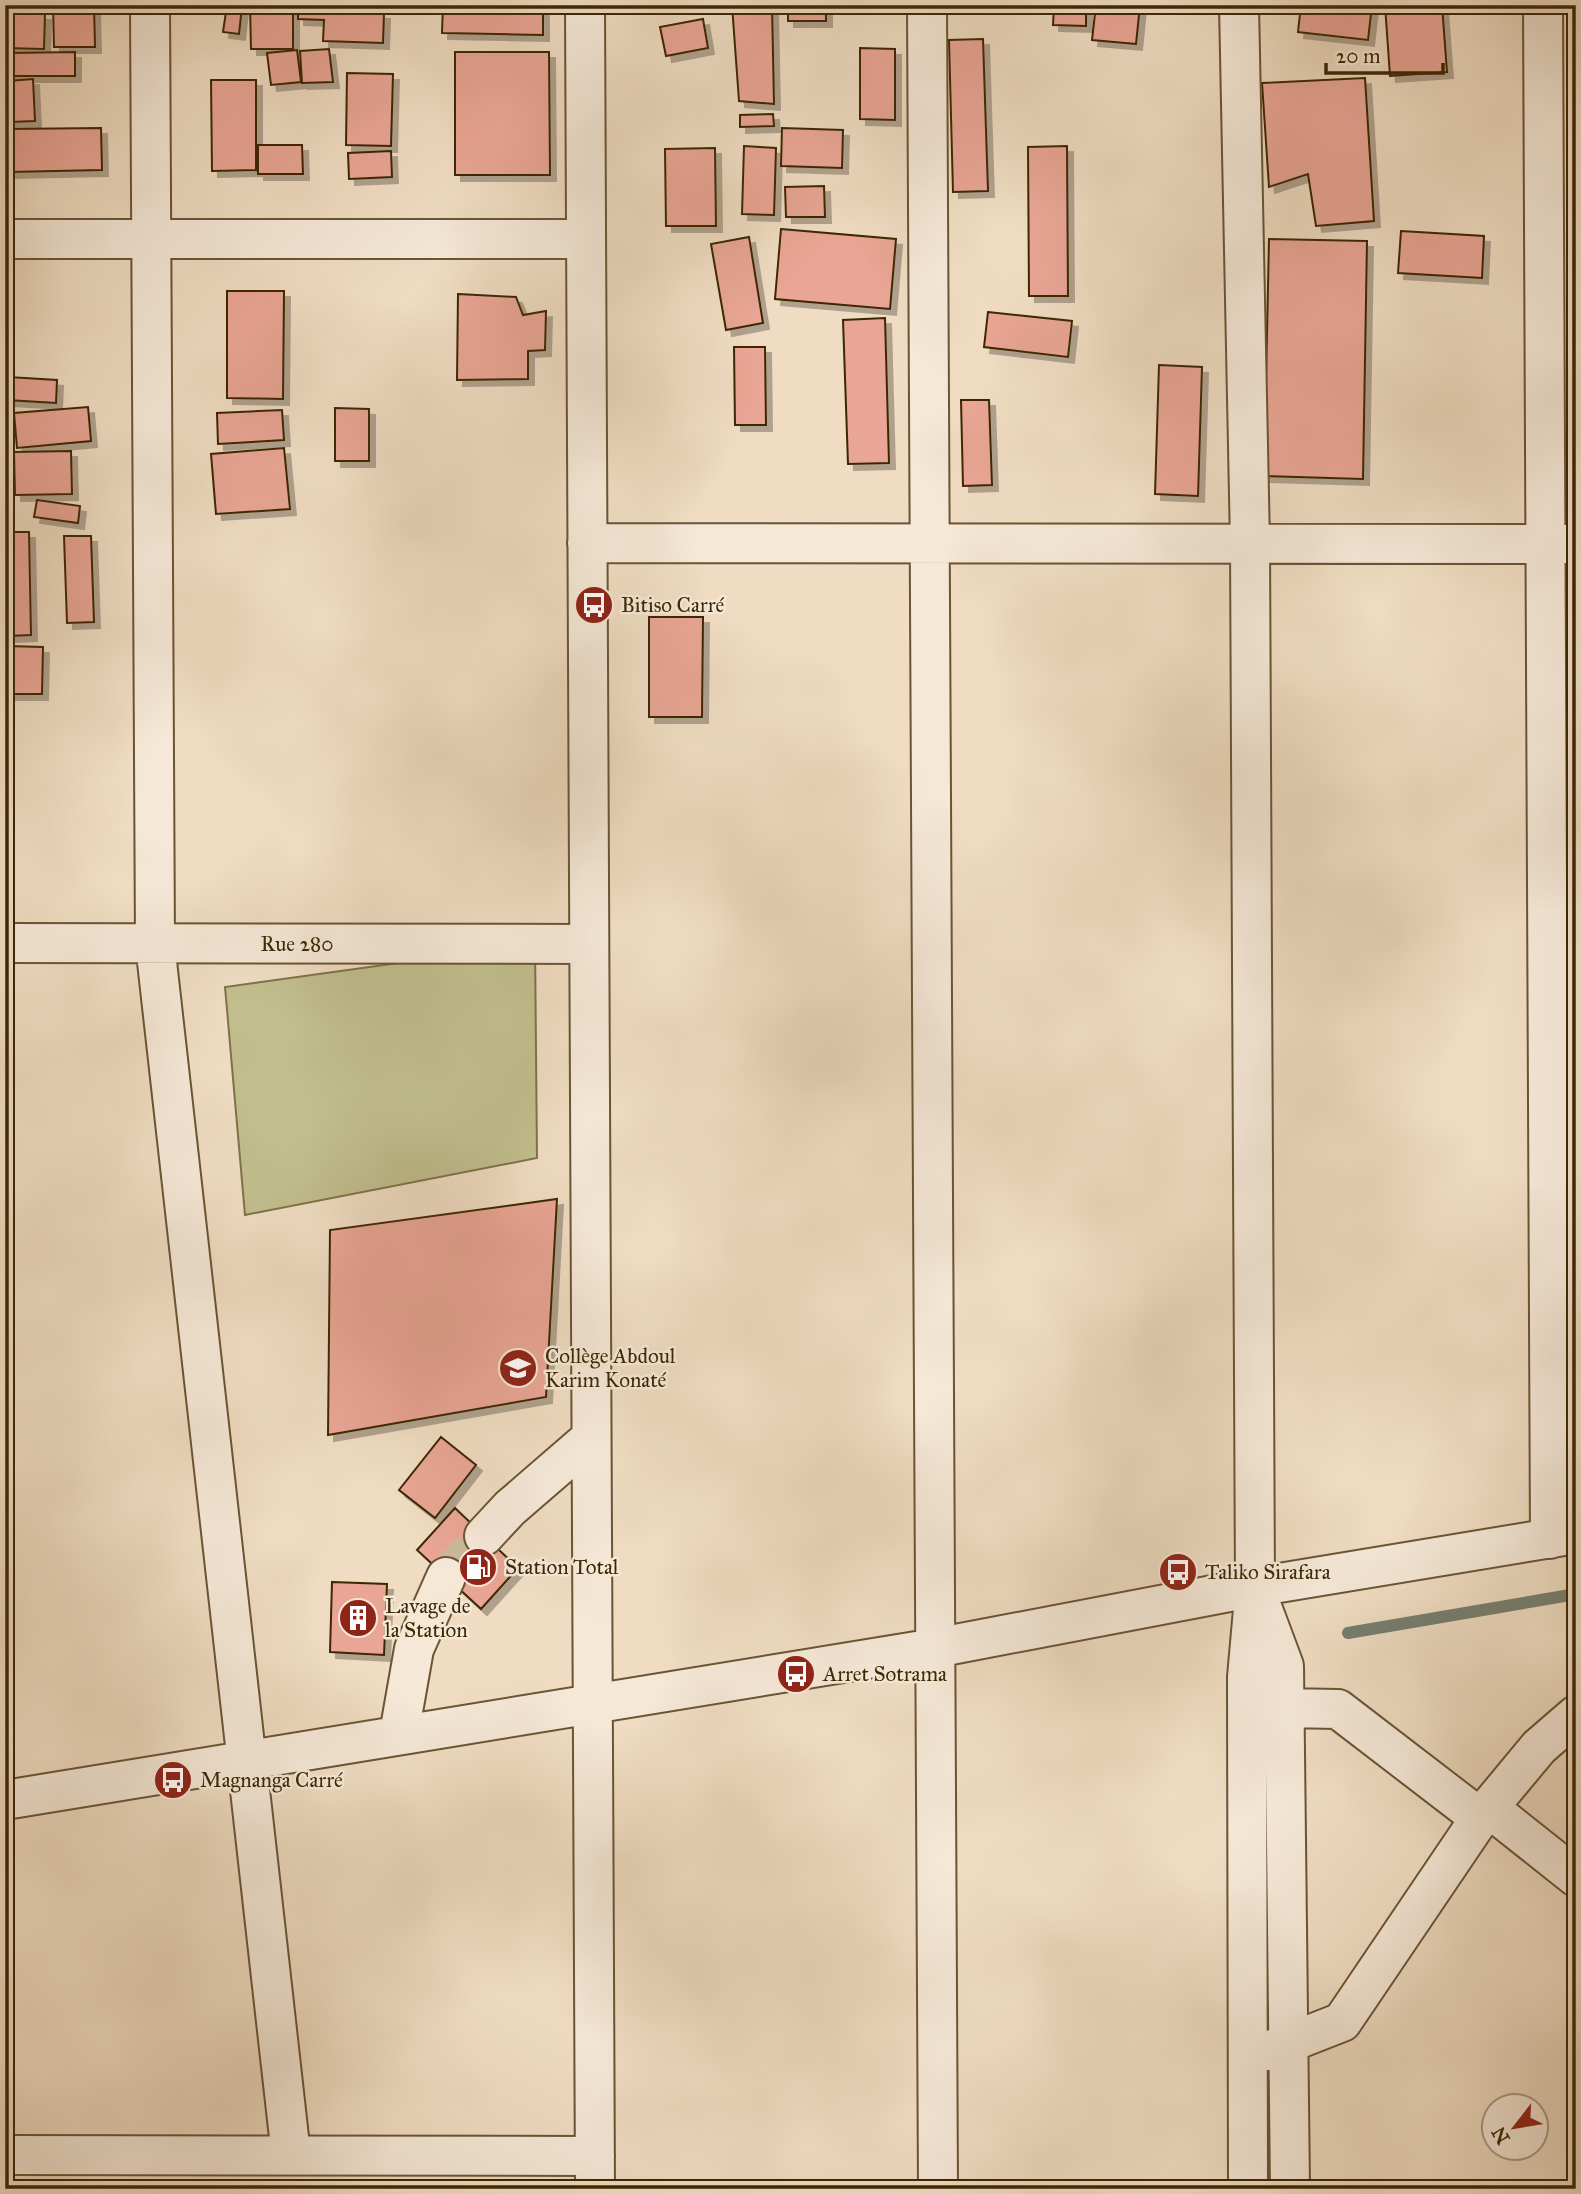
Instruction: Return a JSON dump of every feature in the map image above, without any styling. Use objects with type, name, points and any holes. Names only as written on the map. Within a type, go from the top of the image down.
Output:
[{"type":"street","points":[[150,5],[155,944],[291,2155]]},
{"type":"street","points":[[5,2155],[291,2155],[595,2172],[585,5]]},
{"type":"street","points":[[927,5],[937,2189]]},
{"type":"street","points":[[1239,5],[1250,544],[1255,1587],[1247,1715],[1250,2058],[1248,2189]]},
{"type":"street","points":[[5,1800],[935,1648],[1255,1587],[1563,1536],[1561,544],[1543,5]]},
{"type":"street","points":[[5,239],[586,239]]},
{"type":"street","points":[[587,544],[1561,544]]},
{"type":"street","name":"Rue 280","points":[[5,943],[589,944]]},
{"type":"street","points":[[484,1536],[510,1508],[591,1438]]},
{"type":"street","points":[[400,1734],[414,1649],[446,1577]]},
{"type":"street","points":[[1255,1587],[1284,1666],[1290,2189]]},
{"type":"street","points":[[1247,1715],[1285,1708],[1338,1709],[1576,1877]]},
{"type":"street","points":[[1250,2058],[1342,2022],[1485,1813],[1539,1747],[1576,1716]]},
{"type":"shaded area","points":[[535,944],[537,1158],[245,1215],[225,987]]},
{"type":"building","points":[[53,5],[94,5],[95,47],[54,47]]},
{"type":"building","points":[[227,5],[242,6],[239,34],[223,32]]},
{"type":"building","points":[[250,5],[293,5],[293,49],[251,49]]},
{"type":"building","points":[[298,5],[356,5],[356,12],[384,13],[383,43],[323,41],[324,20],[298,19]]},
{"type":"building","points":[[443,5],[543,5],[543,35],[442,33]]},
{"type":"building","points":[[732,5],[772,5],[774,104],[739,101]]},
{"type":"building","points":[[788,5],[826,5],[826,21],[788,21]]},
{"type":"building","points":[[1054,5],[1086,5],[1086,26],[1053,25]]},
{"type":"building","points":[[1096,5],[1140,5],[1136,44],[1092,40]]},
{"type":"building","points":[[1301,5],[1372,5],[1368,40],[1298,32]]},
{"type":"building","points":[[1385,5],[1442,5],[1447,72],[1390,76]]},
{"type":"building","points":[[5,13],[45,14],[44,49],[5,48]]},
{"type":"building","points":[[703,19],[708,48],[666,56],[660,27]]},
{"type":"building","points":[[983,39],[988,191],[953,192],[949,40]]},
{"type":"building","points":[[860,48],[895,49],[895,120],[860,119]]},
{"type":"building","points":[[329,49],[333,82],[302,83],[300,51]]},
{"type":"building","points":[[297,50],[301,82],[271,85],[267,53]]},
{"type":"building","points":[[75,52],[75,76],[8,76],[8,53]]},
{"type":"building","points":[[455,52],[549,52],[550,175],[455,175]]},
{"type":"building","points":[[347,73],[393,74],[391,146],[346,145]]},
{"type":"building","points":[[1365,78],[1374,221],[1316,226],[1308,174],[1269,187],[1262,83]]},
{"type":"building","points":[[33,79],[35,121],[10,122],[8,81]]},
{"type":"building","points":[[211,80],[256,80],[256,170],[212,171]]},
{"type":"building","points":[[773,114],[774,126],[740,127],[740,115]]},
{"type":"building","points":[[101,128],[102,170],[8,172],[7,129]]},
{"type":"building","points":[[782,128],[843,130],[842,168],[781,166]]},
{"type":"building","points":[[258,145],[302,145],[303,174],[258,174]]},
{"type":"building","points":[[744,146],[776,148],[774,215],[742,214]]},
{"type":"building","points":[[1067,146],[1068,296],[1029,296],[1028,147]]},
{"type":"building","points":[[715,148],[716,226],[666,226],[665,149]]},
{"type":"building","points":[[391,151],[392,177],[349,179],[348,153]]},
{"type":"building","points":[[824,186],[825,217],[786,217],[785,187]]},
{"type":"building","points":[[781,229],[896,239],[890,309],[775,299]]},
{"type":"building","points":[[1401,231],[1484,236],[1482,278],[1398,273]]},
{"type":"building","points":[[749,237],[763,323],[726,330],[711,244]]},
{"type":"building","points":[[1269,239],[1367,241],[1363,479],[1264,476]]},
{"type":"building","points":[[227,291],[284,291],[283,399],[227,398]]},
{"type":"building","points":[[458,294],[516,297],[523,315],[546,311],[545,350],[528,351],[528,379],[457,380]]},
{"type":"building","points":[[988,312],[1072,321],[1068,357],[984,347]]},
{"type":"building","points":[[885,318],[889,463],[848,464],[843,320]]},
{"type":"building","points":[[734,347],[765,347],[766,425],[735,425]]},
{"type":"building","points":[[1159,365],[1202,367],[1198,496],[1155,494]]},
{"type":"building","points":[[8,377],[57,380],[56,403],[7,400]]},
{"type":"building","points":[[961,400],[989,400],[992,485],[963,486]]},
{"type":"building","points":[[88,407],[91,441],[17,448],[14,413]]},
{"type":"building","points":[[335,408],[369,409],[369,461],[335,461]]},
{"type":"building","points":[[282,410],[284,440],[218,444],[217,413]]},
{"type":"building","points":[[284,448],[290,509],[216,514],[211,454]]},
{"type":"building","points":[[71,451],[72,494],[15,495],[14,452]]},
{"type":"building","points":[[37,500],[80,506],[78,523],[34,517]]},
{"type":"building","points":[[6,532],[29,532],[31,635],[8,636]]},
{"type":"building","points":[[64,536],[91,536],[94,622],[67,623]]},
{"type":"building","points":[[649,617],[703,617],[702,717],[649,717]]},
{"type":"building","points":[[7,646],[43,647],[42,694],[6,694]]},
{"type":"building","points":[[557,1199],[546,1397],[328,1435],[330,1230]]},
{"type":"building","points":[[441,1437],[476,1465],[435,1518],[399,1490]]},
{"type":"building","points":[[455,1508],[518,1568],[481,1609],[417,1550]]},
{"type":"building","name":"Lavage de la Station","points":[[332,1582],[387,1584],[384,1655],[330,1652]]},
{"type":"waterway","points":[[1348,1633],[1576,1594]]},
{"type":"tunnel","points":[[446,1577],[484,1536]]},
{"type":"place","name":"Bitiso Carré","points":[[594,605]]},
{"type":"place","name":"Collège Abdoul Karim Konaté","points":[[518,1368]]},
{"type":"place","name":"Station Total","points":[[478,1567]]},
{"type":"place","name":"Taliko Sirafara","points":[[1178,1572]]},
{"type":"place","name":"Lavage de la Station","points":[[358,1618]]},
{"type":"place","name":"Arret Sotrama","points":[[796,1674]]},
{"type":"place","name":"Magnanga Carré","points":[[173,1780]]}]
